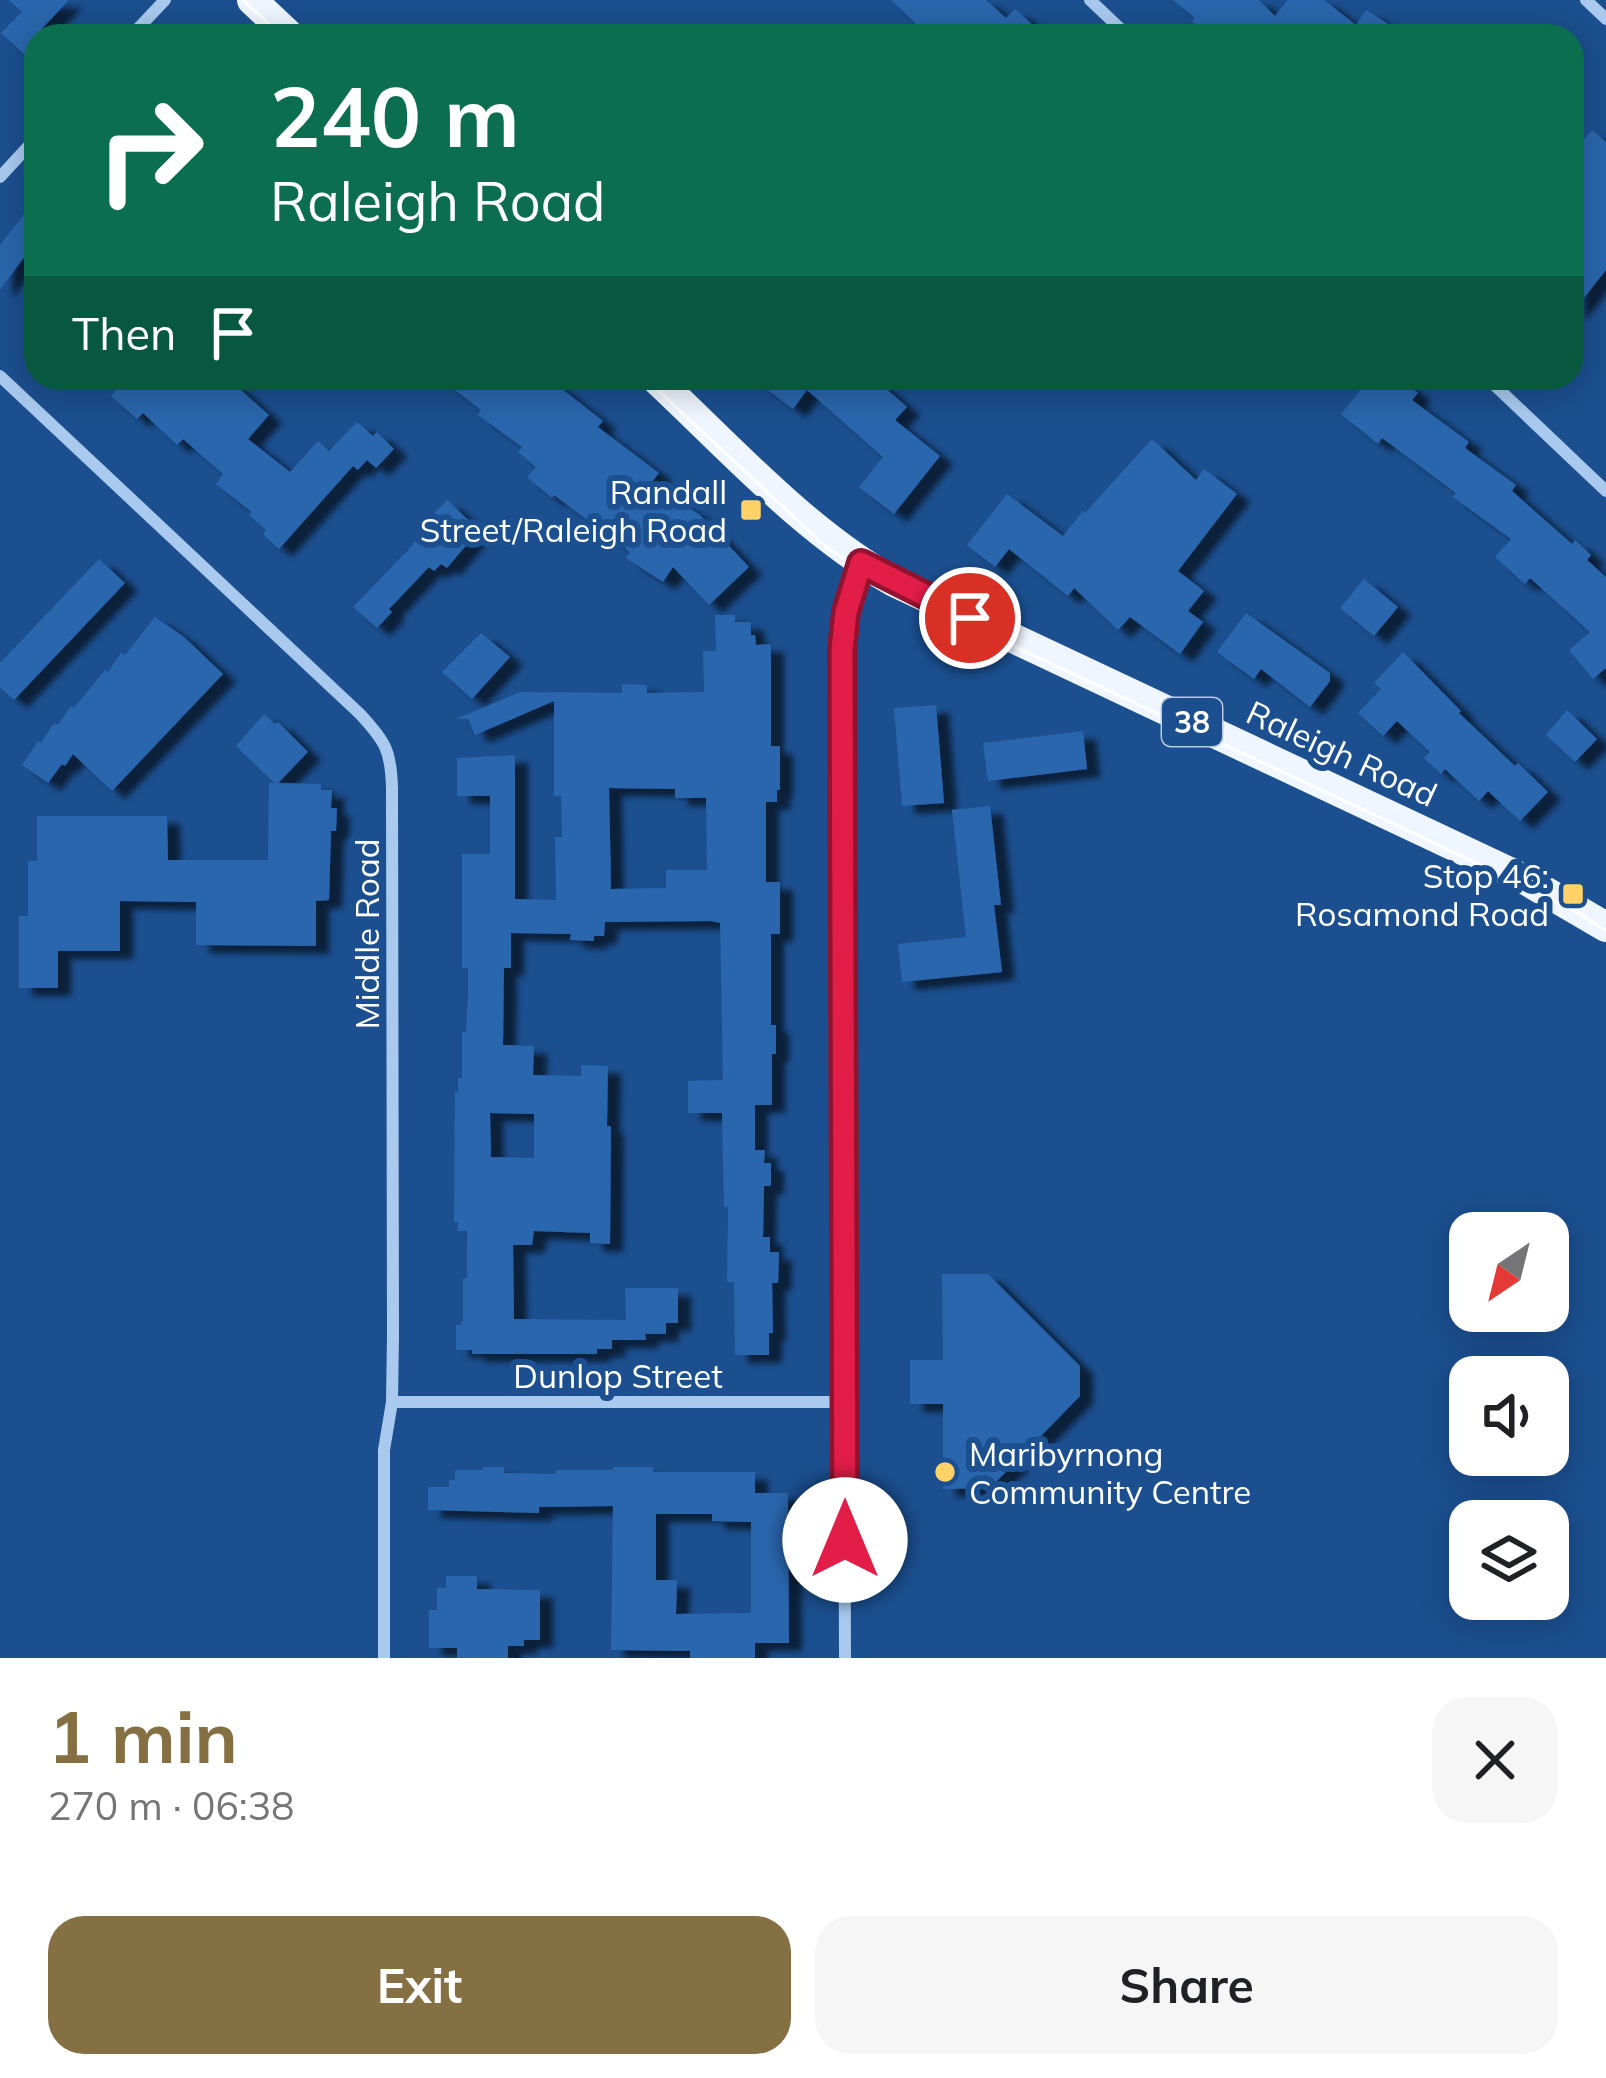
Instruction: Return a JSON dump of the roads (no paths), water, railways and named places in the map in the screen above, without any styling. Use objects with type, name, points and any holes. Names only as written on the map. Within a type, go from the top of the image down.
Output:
[{"type":"main road","points":[[252,0],[277,24]]},
{"type":"main road","name":"Raleigh Road","points":[[668,390],[804,519],[894,582],[1524,879],[1606,927]]},
{"type":"main road","name":"Raleigh Road","points":[[1524,879],[1606,907]]},
{"type":"street","points":[[142,24],[165,0]]},
{"type":"street","points":[[1090,0],[1115,24]]},
{"type":"street","points":[[1586,0],[1606,19]]},
{"type":"street","points":[[0,177],[24,151]]},
{"type":"street","name":"Middle Road","points":[[0,376],[359,714],[388,749],[392,788],[392,1402],[384,1450],[384,1658]]},
{"type":"street","points":[[1500,390],[1606,491]]},
{"type":"street","points":[[844,1658],[842,650],[846,612],[861,563]]},
{"type":"street","name":"Dunlop Street","points":[[392,1402],[845,1402]]},
{"type":"tram line","points":[[243,0],[269,24]]},
{"type":"tram line","points":[[658,390],[826,547],[891,589],[1570,908],[1606,931]]},
{"type":"place","name":"Randall Street/Raleigh Road","points":[[751,510]]},
{"type":"place","name":"Stop 46: Rosamond Road","points":[[1573,894]]},
{"type":"place","name":"Maribyrnong Community Centre","points":[[945,1472]]}]
